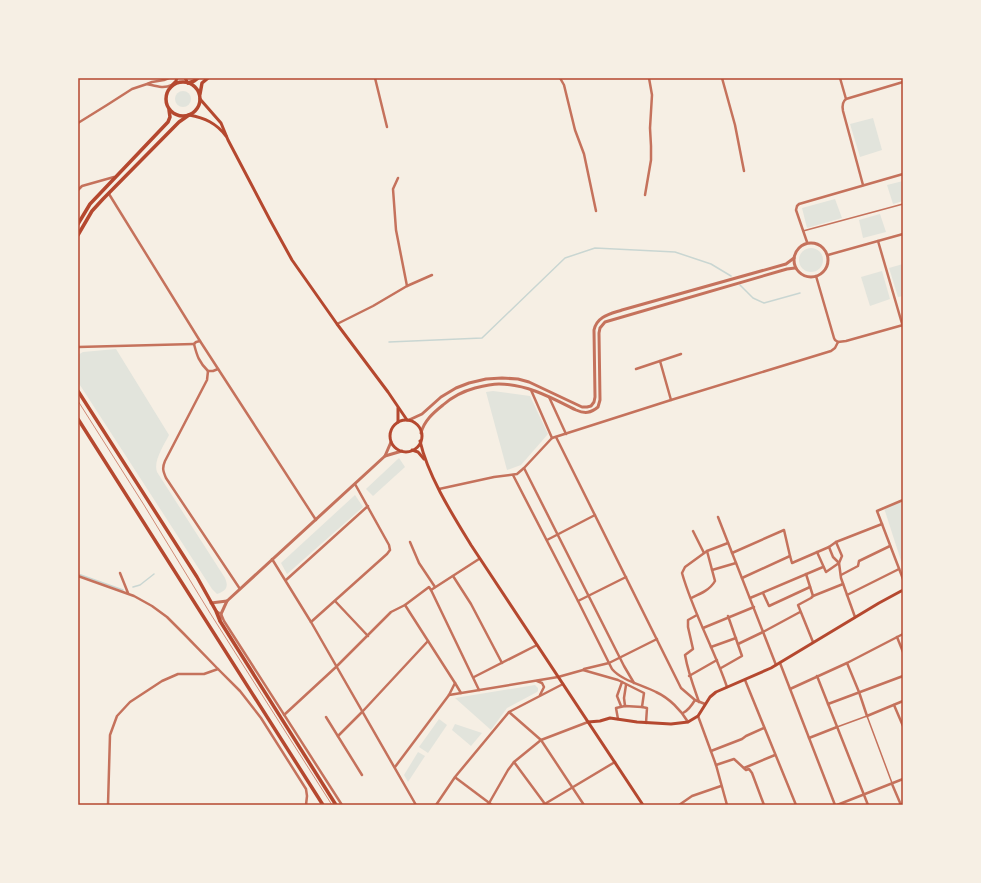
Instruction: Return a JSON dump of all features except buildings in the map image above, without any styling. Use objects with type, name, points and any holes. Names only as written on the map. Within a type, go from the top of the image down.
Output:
[{"type":"main road","points":[[78,224],[90,204],[168,122],[170,117],[165,99],[167,91],[176,82],[177,78]]},
{"type":"main road","points":[[185,78],[188,83]]},
{"type":"main road","points":[[188,83],[198,78]]},
{"type":"main road","points":[[78,234],[92,211],[108,193],[173,127],[198,108],[202,83],[208,78]]},
{"type":"main road","points":[[172,85],[178,82],[188,83],[194,86],[204,104],[219,120],[228,140],[290,256],[304,278],[372,369],[397,406],[408,420],[412,421],[418,426],[421,433],[420,441],[426,462],[457,523],[643,805]]},
{"type":"main road","points":[[169,110],[178,116],[189,115],[209,121],[220,129],[228,140]]},
{"type":"main road","points":[[78,391],[197,577],[220,621],[336,805]]},
{"type":"main road","points":[[397,406],[398,422]]},
{"type":"main road","points":[[78,419],[324,805]]},
{"type":"main road","points":[[408,420],[398,422],[392,427],[390,438],[391,442],[395,448],[402,451],[409,451],[417,446],[420,441]]},
{"type":"main road","points":[[412,450],[420,455],[426,462]]},
{"type":"main road","points":[[588,722],[610,718],[671,724],[688,722],[698,716],[710,697],[716,692],[780,663],[855,617],[903,590]]},
{"type":"street","points":[[78,122],[132,89],[169,78]]},
{"type":"street","points":[[375,78],[387,127]]},
{"type":"street","points":[[560,78],[564,85],[575,130],[584,154],[596,211]]},
{"type":"street","points":[[645,195],[652,146],[650,128],[652,95],[649,78]]},
{"type":"street","points":[[722,78],[735,125],[744,171]]},
{"type":"street","points":[[840,78],[846,99]]},
{"type":"street","points":[[863,185],[843,111],[843,101],[903,82]]},
{"type":"street","points":[[147,84],[162,87],[172,85]]},
{"type":"street","points":[[807,242],[796,210],[798,205],[903,174]]},
{"type":"street","points":[[78,190],[82,186],[117,176]]},
{"type":"street","points":[[398,178],[393,189],[396,230],[407,286]]},
{"type":"street","points":[[108,193],[200,341],[316,520]]},
{"type":"street","points":[[802,231],[903,204]]},
{"type":"street","points":[[828,255],[903,234]]},
{"type":"street","points":[[838,342],[903,326],[878,241]]},
{"type":"street","points":[[807,242],[820,244],[828,255],[828,266],[821,274],[816,276],[809,277],[803,275],[795,268],[794,258],[796,251],[800,246],[807,242]]},
{"type":"street","points":[[408,420],[422,414],[440,397],[456,388],[486,379],[518,379],[529,382],[582,406],[591,406],[595,397],[594,330],[599,318],[622,310],[786,264],[794,258]]},
{"type":"street","points":[[421,433],[425,423],[448,401],[466,391],[488,385],[500,384],[521,386],[531,389],[581,412],[589,413],[598,408],[600,400],[599,333],[604,322],[755,278],[795,268]]},
{"type":"street","points":[[338,324],[407,286],[432,275]]},
{"type":"street","points":[[816,276],[835,340],[838,342]]},
{"type":"street","points":[[78,347],[194,344],[200,341]]},
{"type":"street","points":[[439,489],[494,477],[516,474],[524,468],[552,438],[831,351],[835,348],[838,342]]},
{"type":"street","points":[[194,344],[198,359],[208,371],[207,380],[165,461],[162,470],[240,589]]},
{"type":"street","points":[[636,369],[681,354]]},
{"type":"street","points":[[660,361],[671,400]]},
{"type":"street","points":[[208,371],[218,369]]},
{"type":"street","points":[[531,389],[552,438]]},
{"type":"street","points":[[549,397],[566,434]]},
{"type":"street","points":[[556,437],[681,688],[695,700],[705,704]]},
{"type":"street","points":[[220,621],[221,614],[228,601],[385,456],[391,442]]},
{"type":"street","points":[[385,456],[402,451]]},
{"type":"street","points":[[524,468],[634,683]]},
{"type":"street","points":[[512,474],[578,601],[608,663],[615,673],[664,696],[683,713],[688,722]]},
{"type":"street","points":[[311,622],[388,554],[390,550],[389,545],[355,484]]},
{"type":"street","points":[[903,500],[877,511],[903,579]]},
{"type":"street","points":[[286,580],[368,506]]},
{"type":"street","points":[[547,540],[595,515]]},
{"type":"street","points":[[718,516],[776,665]]},
{"type":"street","points":[[732,553],[784,530],[792,563],[829,547],[836,542],[882,524]]},
{"type":"street","points":[[691,598],[704,592],[715,580],[705,552],[693,531]]},
{"type":"street","points":[[410,542],[420,563],[435,587]]},
{"type":"street","points":[[836,542],[842,556],[839,563],[840,575],[855,617]]},
{"type":"street","points":[[727,687],[682,573],[684,567],[705,552],[728,543]]},
{"type":"street","points":[[840,575],[858,566],[859,561],[890,546]]},
{"type":"street","points":[[829,547],[833,557],[839,563]]},
{"type":"street","points":[[817,552],[826,572],[839,563]]},
{"type":"street","points":[[742,578],[790,556]]},
{"type":"street","points":[[272,559],[311,622],[416,805]]},
{"type":"street","points":[[430,590],[480,559]]},
{"type":"street","points":[[712,570],[736,564]]},
{"type":"street","points":[[750,598],[823,567]]},
{"type":"street","points":[[847,596],[899,569]]},
{"type":"street","points":[[120,573],[128,594]]},
{"type":"street","points":[[806,574],[813,596]]},
{"type":"street","points":[[78,576],[128,594],[152,606],[167,617],[184,634],[240,691],[261,718],[306,789],[306,805]]},
{"type":"street","points":[[452,576],[471,604],[502,663]]},
{"type":"street","points":[[578,601],[626,577]]},
{"type":"street","points":[[813,642],[798,605],[813,596],[843,584]]},
{"type":"street","points":[[284,715],[336,667],[391,612],[405,605],[429,587],[479,690]]},
{"type":"street","points":[[762,593],[769,606],[810,587]]},
{"type":"street","points":[[211,603],[228,601]]},
{"type":"street","points":[[335,601],[368,636]]},
{"type":"street","points":[[405,605],[461,693]]},
{"type":"street","points":[[703,628],[728,616],[754,607]]},
{"type":"street","points":[[216,611],[221,614],[224,621],[342,805]]},
{"type":"street","points":[[738,644],[800,612]]},
{"type":"street","points":[[698,615],[688,620],[688,628],[693,648],[685,655],[689,676],[699,702]]},
{"type":"street","points":[[720,668],[742,656],[728,616]]},
{"type":"street","points":[[790,689],[903,634]]},
{"type":"street","points":[[897,637],[903,652]]},
{"type":"street","points":[[711,647],[736,638]]},
{"type":"street","points":[[449,695],[558,677],[608,663],[657,639]]},
{"type":"street","points":[[338,736],[428,641]]},
{"type":"street","points":[[474,677],[537,645]]},
{"type":"street","points":[[689,676],[717,660]]},
{"type":"street","points":[[780,663],[836,805],[903,779]]},
{"type":"street","points":[[846,663],[859,692],[901,805]]},
{"type":"street","points":[[108,805],[110,735],[118,716],[130,702],[162,681],[178,674],[204,674],[218,669]]},
{"type":"street","points":[[583,670],[602,674],[644,693],[642,707]]},
{"type":"street","points":[[817,676],[868,805]]},
{"type":"street","points":[[828,704],[903,676]]},
{"type":"street","points":[[537,680],[542,683],[544,687],[540,696]]},
{"type":"street","points":[[745,680],[796,805]]},
{"type":"street","points":[[621,706],[617,696],[622,682]]},
{"type":"street","points":[[395,767],[449,695],[455,683]]},
{"type":"street","points":[[436,805],[455,777],[509,712],[563,684]]},
{"type":"street","points":[[625,706],[624,698],[626,685]]},
{"type":"street","points":[[683,713],[692,706],[695,700]]},
{"type":"street","points":[[809,738],[903,701]]},
{"type":"street","points":[[894,705],[903,726]]},
{"type":"street","points":[[618,719],[616,708],[621,706],[642,707],[647,708],[646,722]]},
{"type":"street","points":[[509,712],[541,740],[584,805]]},
{"type":"street","points":[[698,716],[716,765],[727,805]]},
{"type":"street","points":[[326,717],[362,776]]},
{"type":"street","points":[[455,777],[489,804],[514,762],[541,740],[588,722]]},
{"type":"street","points":[[711,751],[742,739],[764,728]]},
{"type":"street","points":[[744,768],[775,755]]},
{"type":"street","points":[[716,765],[734,759],[746,770],[749,769],[752,773],[764,805]]},
{"type":"street","points":[[514,762],[544,805],[615,762]]},
{"type":"street","points":[[678,805],[692,796],[721,786]]},
{"type":"shaded area","points":[[180,91],[186,91],[191,96],[189,105],[186,107],[180,107],[175,102],[175,96]]},
{"type":"shaded area","points":[[873,118],[882,150],[860,157],[850,124]]},
{"type":"shaded area","points":[[903,181],[903,201],[893,204],[887,185]]},
{"type":"shaded area","points":[[835,199],[842,218],[807,228],[802,208]]},
{"type":"shaded area","points":[[880,214],[886,232],[863,238],[859,220]]},
{"type":"shaded area","points":[[811,248],[819,252],[823,260],[819,268],[811,272],[803,268],[799,260],[803,252]]},
{"type":"shaded area","points":[[903,264],[903,296],[898,297],[889,268]]},
{"type":"shaded area","points":[[882,271],[890,299],[870,306],[861,277]]},
{"type":"shaded area","points":[[116,349],[169,435],[156,463],[157,472],[225,578],[227,586],[225,590],[220,593],[217,594],[212,589],[78,382],[78,355],[83,352]]},
{"type":"shaded area","points":[[493,391],[530,396],[548,434],[521,465],[507,470],[486,392]]},
{"type":"shaded area","points":[[399,458],[405,467],[373,496],[366,489]]},
{"type":"shaded area","points":[[355,495],[363,507],[287,574],[281,563]]},
{"type":"shaded area","points":[[902,502],[903,506],[903,567],[884,508]]},
{"type":"shaded area","points":[[535,685],[538,688],[538,691],[507,708],[491,730],[455,698]]},
{"type":"shaded area","points":[[439,719],[447,725],[428,753],[419,747]]},
{"type":"shaded area","points":[[455,724],[482,733],[471,746],[452,730]]},
{"type":"shaded area","points":[[418,752],[425,756],[408,782],[404,775]]},
{"type":"waterway","points":[[389,342],[482,338],[565,258],[595,248],[675,252],[711,264],[731,276]]},
{"type":"waterway","points":[[740,285],[753,298],[764,303],[800,293]]},
{"type":"waterway","points":[[78,574],[123,590]]},
{"type":"waterway","points":[[133,587],[140,585],[154,574]]},
{"type":"tram line","points":[[78,401],[332,805]]}]
